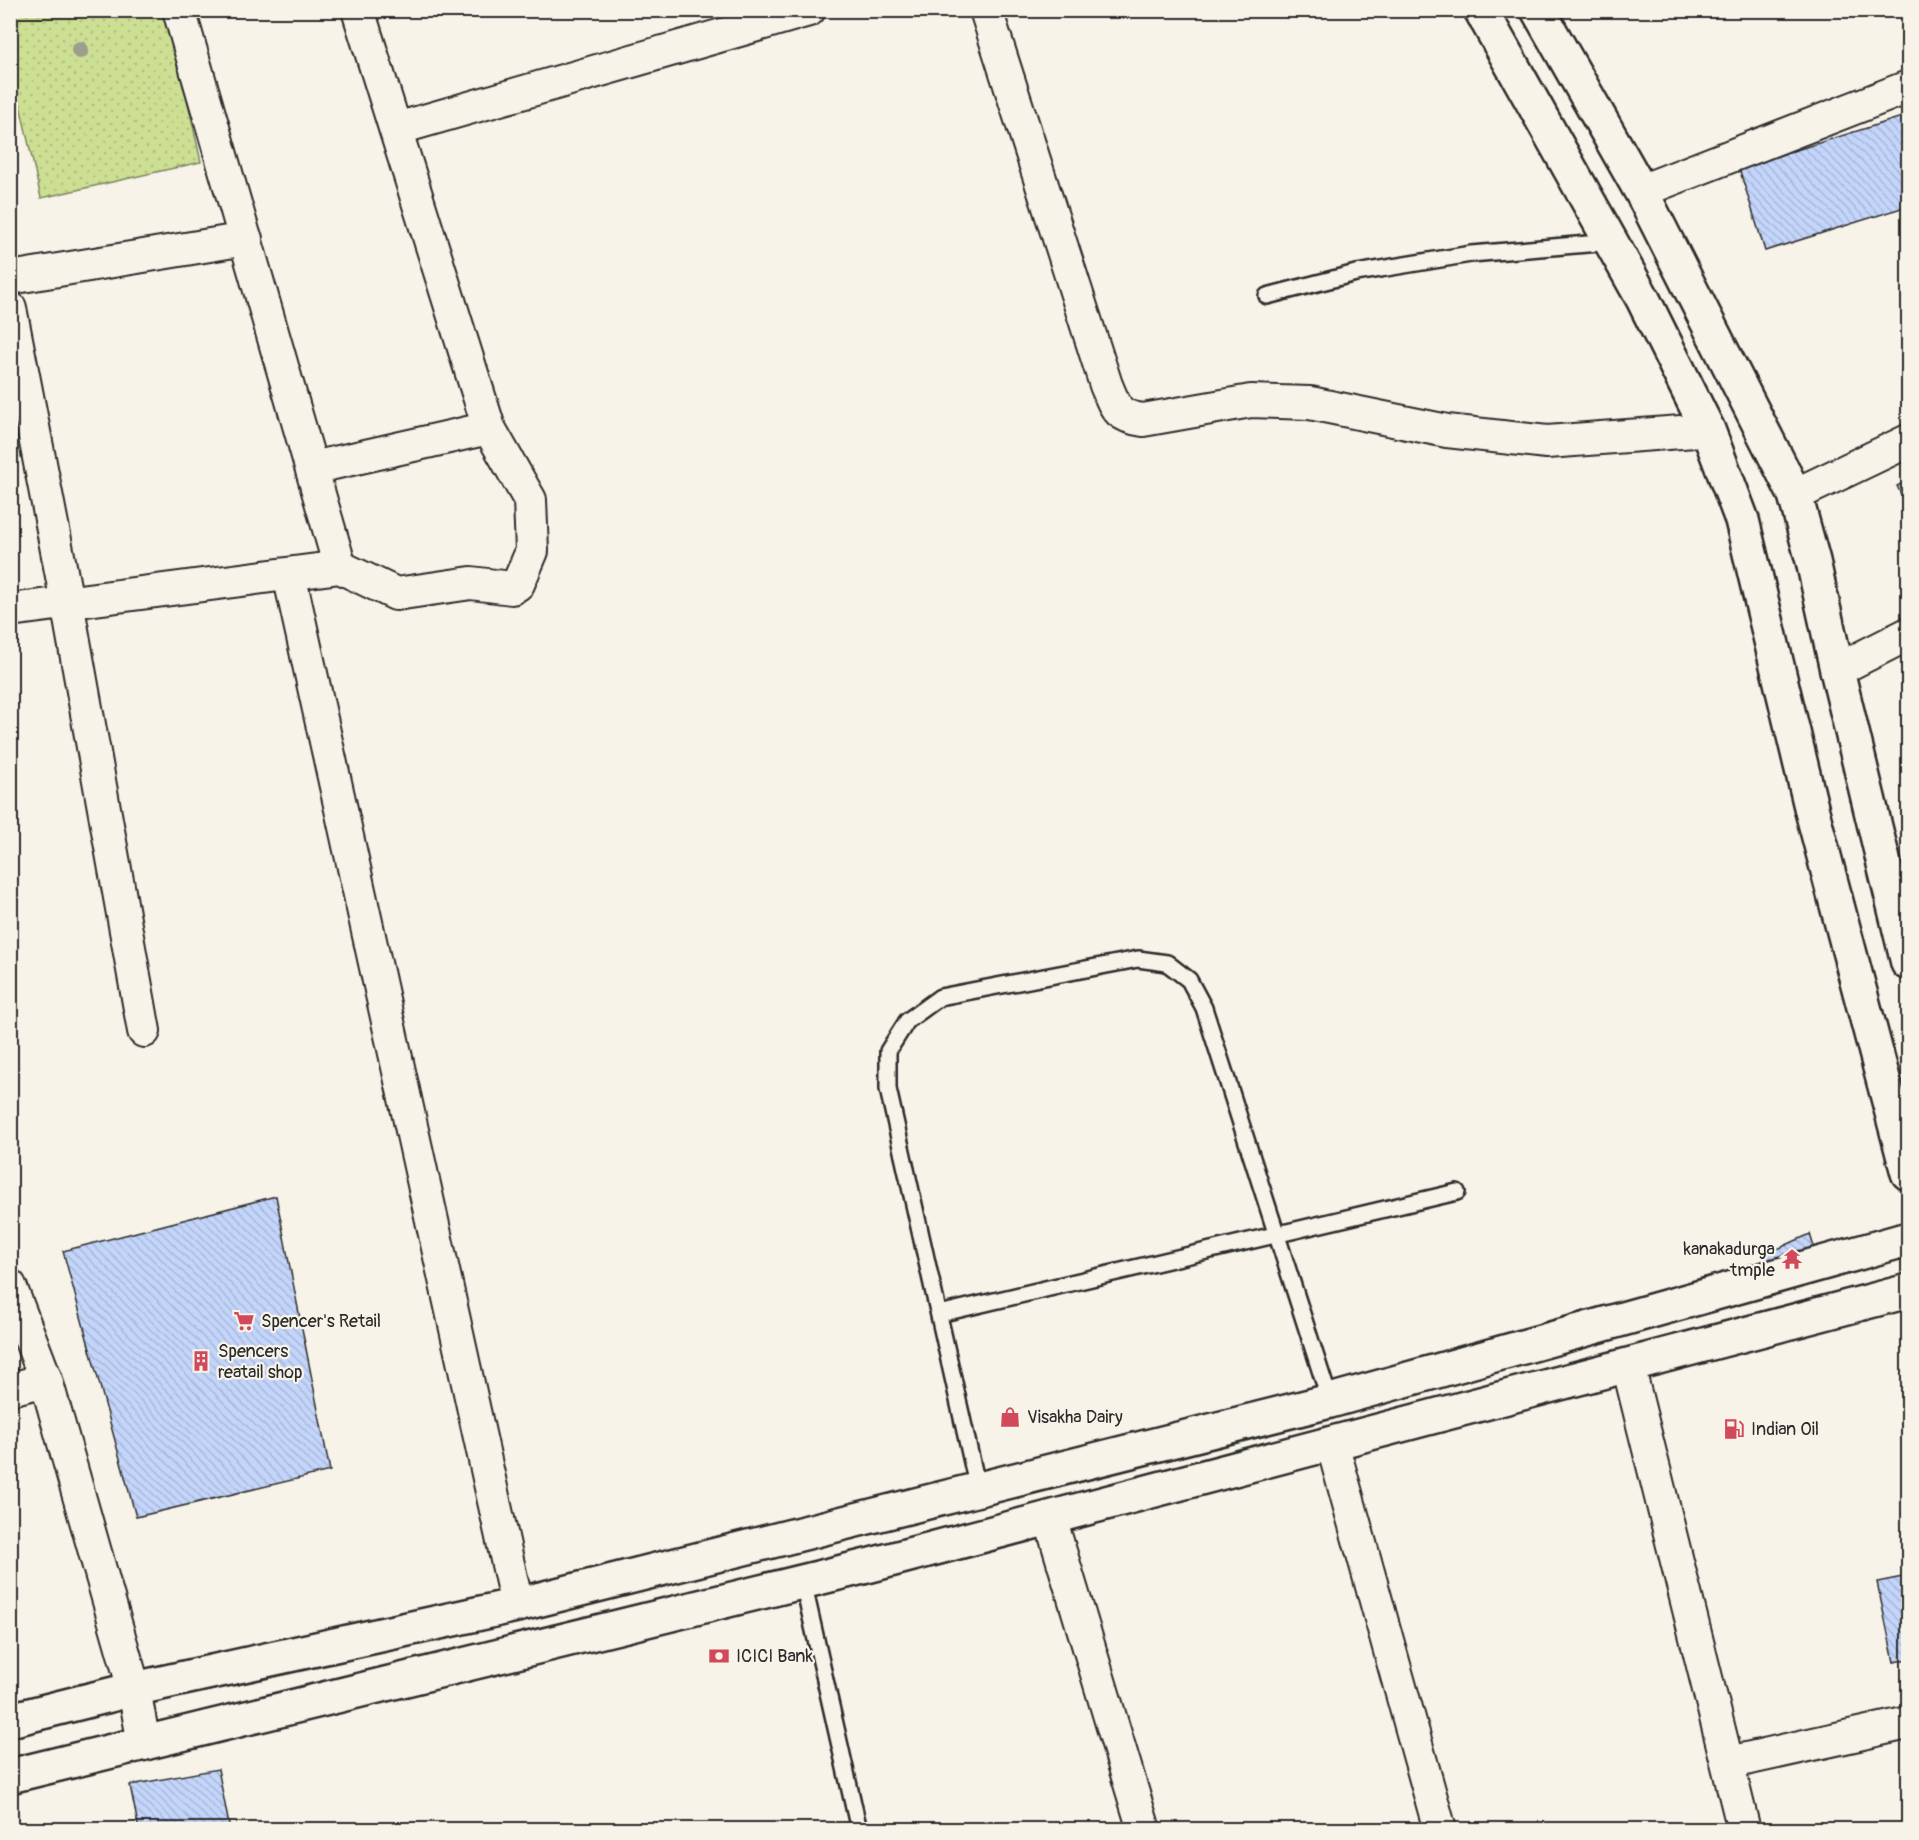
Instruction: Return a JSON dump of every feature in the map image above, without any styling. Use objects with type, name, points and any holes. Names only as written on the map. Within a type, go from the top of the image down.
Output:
[{"type":"main road","points":[[1481,10],[1643,299],[1708,430],[1742,520],[1812,811],[1908,1173]]},
{"type":"main road","points":[[1538,10],[1641,191],[1795,495],[1813,561],[1908,963]]},
{"type":"main road","points":[[10,1720],[134,1689],[517,1605],[1330,1401],[1908,1239]]},
{"type":"main road","points":[[10,1776],[803,1582],[1908,1291]]},
{"type":"street","points":[[179,10],[340,567]]},
{"type":"street","points":[[10,610],[340,567],[396,594],[471,583],[513,588],[518,584],[532,551],[530,500],[489,428],[358,10]]},
{"type":"street","points":[[396,129],[809,10]]},
{"type":"street","points":[[986,10],[1106,386],[1117,409],[1128,418],[1143,420],[1251,401],[1310,403],[1447,431],[1547,442],[1708,430]]},
{"type":"street","points":[[1641,191],[1908,87]]},
{"type":"street","points":[[10,278],[246,239]]},
{"type":"street","points":[[10,308],[67,602],[144,1031]]},
{"type":"street","points":[[312,468],[489,428]]},
{"type":"street","points":[[1795,495],[1908,441]]},
{"type":"street","points":[[290,574],[517,1605]]},
{"type":"street","points":[[1837,670],[1908,634]]},
{"type":"street","points":[[10,1286],[46,1380],[134,1689],[144,1744]]},
{"type":"street","points":[[1628,1365],[1744,1830]]},
{"type":"street","points":[[10,1389],[46,1380]]},
{"type":"street","points":[[1332,1443],[1440,1830]]},
{"type":"street","points":[[1050,1518],[1144,1830]]},
{"type":"street","points":[[1728,1763],[1908,1723]]},
{"type":"lane","points":[[1267,296],[1356,273],[1471,254],[1611,242]]},
{"type":"lane","points":[[978,1489],[888,1089],[888,1050],[907,1021],[940,997],[1138,959],[1167,963],[1189,980],[1204,1008],[1330,1401]]},
{"type":"lane","points":[[939,1314],[1457,1192]]},
{"type":"lane","points":[[803,1582],[859,1830]]},
{"type":"green space","points":[[10,11],[168,11],[201,162],[41,198],[11,66]]},
{"type":"building","points":[[1908,115],[1908,206],[1765,251],[1739,168]]},
{"type":"building","points":[[1908,480],[1908,508],[1897,486]]},
{"type":"building","name":"Spencers reatail shop","points":[[276,1196],[330,1471],[136,1517],[63,1251]]},
{"type":"building","name":"kanakadurga tmple","points":[[1810,1234],[1819,1264],[1776,1276],[1764,1255]]},
{"type":"building","points":[[1908,1576],[1908,1659],[1894,1662],[1877,1582]]},
{"type":"building","points":[[218,1769],[230,1830],[139,1830],[130,1785]]},
{"type":"place","name":"kanakadurga tmple","points":[[1792,1259]]},
{"type":"place","name":"Spencer's Retail","points":[[244,1321]]},
{"type":"place","name":"Spencers reatail shop","points":[[201,1361]]},
{"type":"place","name":"Visakha Dairy","points":[[1010,1417]]},
{"type":"place","name":"Indian Oil","points":[[1734,1429]]},
{"type":"place","name":"ICICI Bank","points":[[719,1656]]}]
